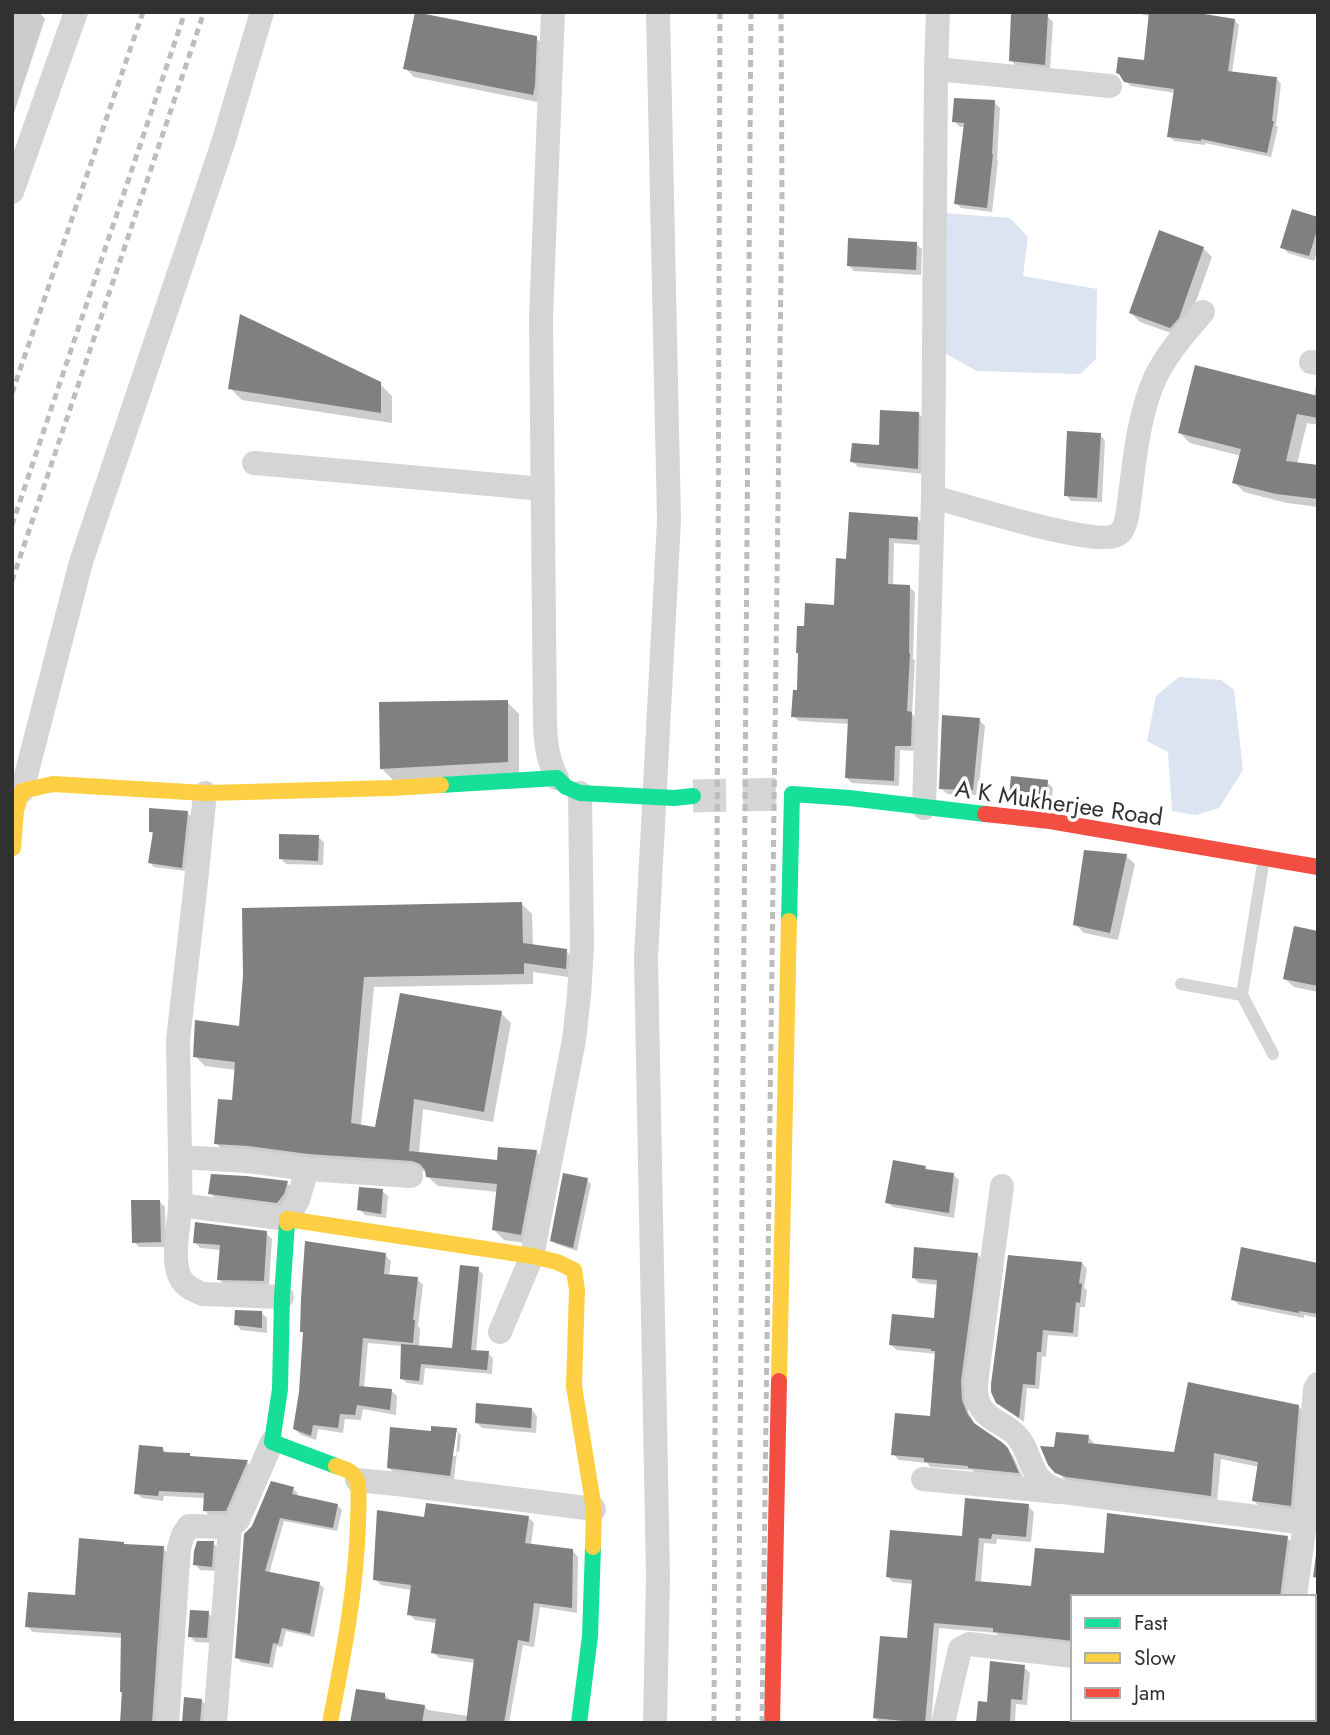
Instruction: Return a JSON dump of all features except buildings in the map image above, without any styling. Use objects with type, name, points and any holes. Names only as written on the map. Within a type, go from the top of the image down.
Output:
[{"type":"street","points":[[12,192],[76,12]]},
{"type":"street","points":[[13,848],[17,804],[81,562],[223,143],[262,12]]},
{"type":"street","points":[[553,12],[541,317],[547,751],[557,778],[566,787],[580,793],[674,798],[693,796]]},
{"type":"street","points":[[655,1723],[658,1575],[646,958],[669,520],[658,12]]},
{"type":"street","points":[[924,808],[933,497],[936,69],[939,12]]},
{"type":"street","points":[[936,69],[1111,86]]},
{"type":"street","points":[[933,497],[1065,533],[1091,538],[1118,535],[1127,517],[1139,434],[1156,378],[1174,348],[1203,312]]},
{"type":"street","points":[[254,463],[543,489]]},
{"type":"street","points":[[17,804],[53,784],[205,793],[391,788],[557,778]]},
{"type":"street","points":[[205,793],[178,1040],[180,1205],[176,1256],[179,1274],[184,1283],[203,1294],[282,1297]]},
{"type":"street","points":[[500,1332],[532,1256],[574,1040],[582,947],[580,793]]},
{"type":"street","name":"A K Mukherjee Road","points":[[772,1723],[792,794],[1050,821],[1318,867]]},
{"type":"street","points":[[180,1157],[411,1176]]},
{"type":"street","points":[[167,1723],[179,1548],[183,1535],[189,1526],[230,1527],[238,1520],[272,1442],[280,1389],[286,1219],[298,1200],[307,1168]]},
{"type":"street","points":[[1002,1186],[976,1399],[982,1411],[1019,1437],[1039,1478],[1048,1486],[1063,1492]]},
{"type":"street","points":[[180,1205],[532,1256],[557,1262],[574,1270],[577,1290],[574,1386],[594,1509],[590,1636],[579,1723]]},
{"type":"street","points":[[1295,1595],[1305,1523],[1315,1389],[1318,1384]]},
{"type":"street","points":[[272,1442],[351,1471],[357,1480],[357,1555],[347,1640],[330,1723]]},
{"type":"street","points":[[923,1479],[1063,1492],[1305,1523]]},
{"type":"street","points":[[357,1480],[594,1509]]},
{"type":"street","points":[[215,1723],[230,1527]]},
{"type":"street","points":[[943,1723],[960,1649],[969,1644],[1071,1656]]},
{"type":"lane","points":[[1265,858],[1242,995],[1273,1054]]},
{"type":"lane","points":[[1181,984],[1242,995]]},
{"type":"shaded area","points":[[943,213],[1010,218],[1028,237],[1023,276],[1097,289],[1096,359],[1080,374],[977,371],[941,351]]},
{"type":"shaded area","points":[[1179,677],[1221,680],[1234,690],[1243,770],[1219,808],[1196,815],[1172,811],[1168,752],[1147,741],[1156,696]]},
{"type":"tunnel","points":[[693,796],[792,794]]},
{"type":"railway","points":[[12,393],[143,12]]},
{"type":"railway","points":[[12,525],[185,12]]},
{"type":"railway","points":[[12,581],[204,12]]},
{"type":"railway","points":[[714,1723],[720,12]]},
{"type":"railway","points":[[738,1723],[751,12]]},
{"type":"railway","points":[[762,1723],[782,198],[781,12]]},
{"type":"traffic: fast","points":[[441,785],[557,778],[566,787],[580,793],[674,798],[693,796]]},
{"type":"traffic: fast","points":[[789,921],[792,794],[985,814]]},
{"type":"traffic: fast","points":[[287,1223],[280,1389],[272,1442],[336,1466]]},
{"type":"traffic: fast","points":[[579,1723],[590,1636],[593,1547]]},
{"type":"traffic: slow","points":[[13,848],[16,811],[22,791],[53,784],[205,793],[441,785]]},
{"type":"traffic: slow","points":[[779,1381],[789,921]]},
{"type":"traffic: slow","points":[[287,1223],[287,1219],[532,1256],[557,1262],[574,1270],[577,1290],[574,1386],[594,1509],[593,1547]]},
{"type":"traffic: slow","points":[[330,1723],[352,1599],[359,1502],[356,1478],[349,1471],[336,1466]]},
{"type":"traffic: jam","points":[[985,814],[1050,821],[1318,867]]},
{"type":"traffic: jam","points":[[772,1723],[779,1381]]}]
